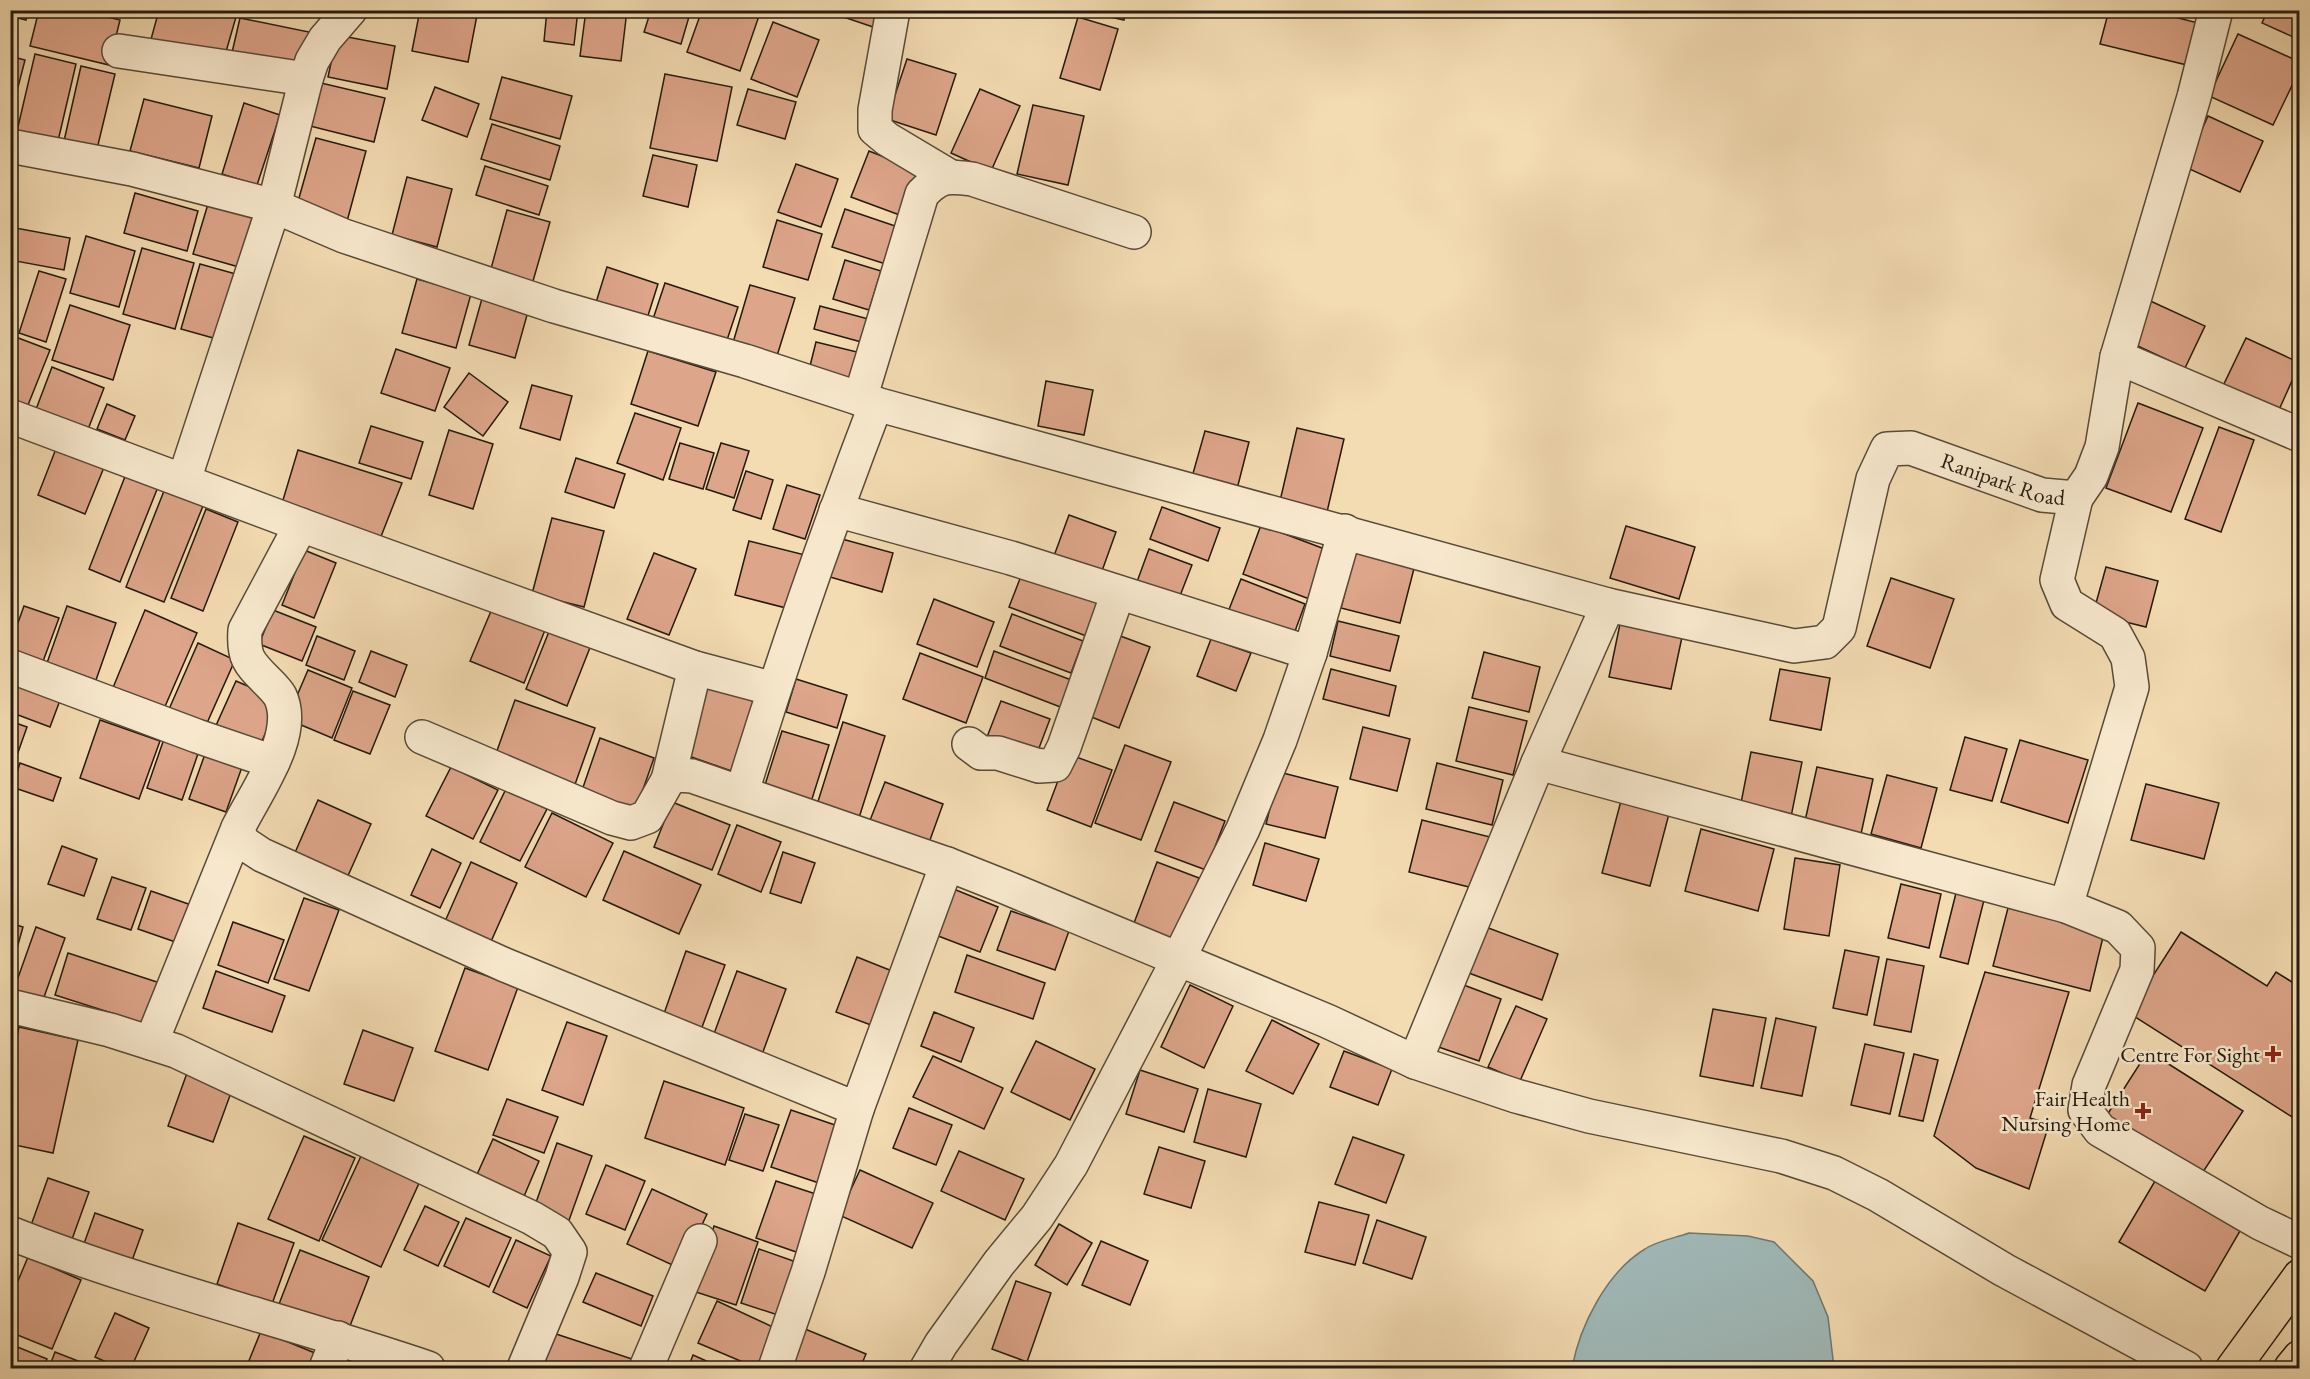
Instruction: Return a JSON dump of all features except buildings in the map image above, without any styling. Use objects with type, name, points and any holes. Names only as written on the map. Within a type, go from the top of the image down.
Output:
[{"type":"highway","points":[[2233,1368],[2300,1276]]},
{"type":"highway","points":[[2291,1368],[2300,1357]]},
{"type":"street","points":[[184,480],[274,206],[312,61],[325,39],[350,10]]},
{"type":"street","points":[[892,10],[875,110],[875,129],[887,139],[949,176],[972,179],[1134,232]]},
{"type":"street","name":"Ranipark Road","points":[[1608,605],[1794,646],[1825,642],[1839,628],[1874,479],[1887,449],[1911,448],[2042,495],[2076,498],[2091,476],[2102,447],[2117,357],[2194,97],[2216,10]]},
{"type":"street","points":[[119,51],[306,79]]},
{"type":"street","points":[[10,146],[132,170],[274,206],[344,236],[543,302],[745,361],[868,401],[1608,605],[1538,763],[1415,1062]]},
{"type":"street","points":[[742,792],[774,689],[836,510],[868,401],[922,194],[934,182],[949,176]]},
{"type":"street","points":[[2117,357],[2300,435]]},
{"type":"street","points":[[13,425],[184,480],[301,525],[695,668],[774,689]]},
{"type":"street","points":[[2066,906],[2132,687],[2128,658],[2115,634],[2067,604],[2057,580],[2076,498]]},
{"type":"street","points":[[836,510],[1011,558],[1310,653]]},
{"type":"street","points":[[151,1043],[238,828],[273,762],[285,731],[285,710],[279,694],[251,665],[244,649],[245,630],[301,525]]},
{"type":"street","points":[[927,1368],[941,1344],[999,1263],[1037,1217],[1071,1165],[1179,958],[1243,829],[1280,740],[1310,653],[1345,531]]},
{"type":"street","points":[[969,744],[981,753],[998,753],[1039,766],[1054,765],[1064,747],[1118,593]]},
{"type":"street","points":[[10,666],[273,762]]},
{"type":"street","points":[[422,737],[612,818],[631,823],[647,818],[668,780],[695,668]]},
{"type":"street","points":[[1538,763],[2066,906],[2118,927],[2138,948],[2137,970],[2089,1085],[2085,1110],[2100,1131],[2260,1224],[2300,1242]]},
{"type":"street","points":[[668,780],[678,775],[692,776],[946,864],[1179,958],[1216,976],[1327,1021],[1415,1062],[1516,1096],[1589,1116],[1781,1156],[1834,1173],[1878,1195],[2004,1270],[2186,1368]]},
{"type":"street","points":[[238,828],[242,842],[262,855],[505,965],[857,1109]]},
{"type":"street","points":[[774,1368],[808,1272],[857,1109],[946,864]]},
{"type":"street","points":[[10,1006],[110,1030],[176,1051],[461,1183],[557,1233],[570,1252],[524,1368]]},
{"type":"street","points":[[10,1233],[97,1266],[338,1338],[428,1368]]},
{"type":"street","points":[[646,1368],[700,1241]]},
{"type":"street","points":[[326,1368],[338,1338]]},
{"type":"water","points":[[1689,1233],[1748,1236],[1774,1242],[1813,1281],[1828,1317],[1834,1368],[1572,1368],[1581,1334],[1597,1301],[1619,1271],[1631,1259],[1650,1246]]},
{"type":"place","name":"Centre For Sight","points":[[2273,1054]]},
{"type":"place","name":"Fair Health Nursing Home","points":[[2143,1111]]}]
